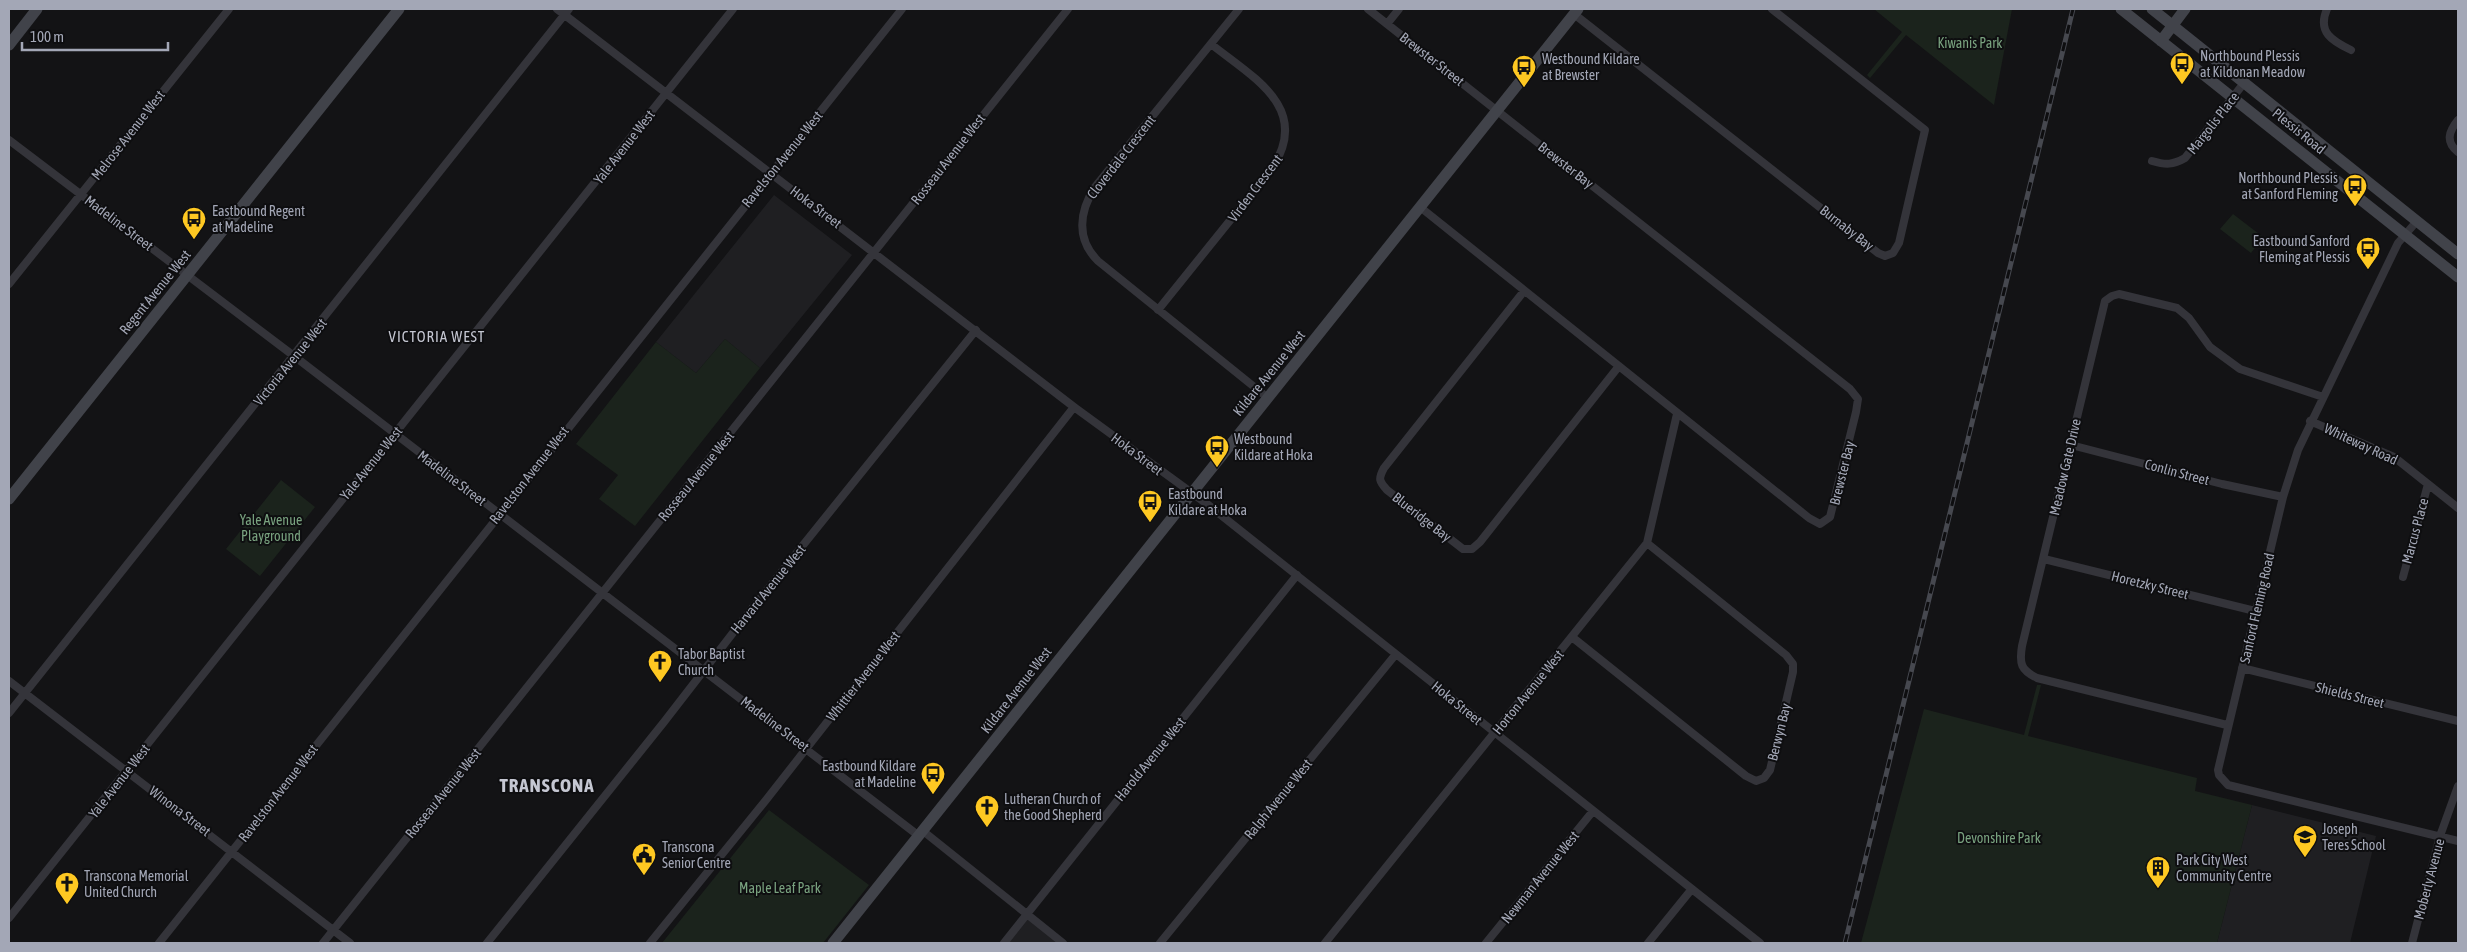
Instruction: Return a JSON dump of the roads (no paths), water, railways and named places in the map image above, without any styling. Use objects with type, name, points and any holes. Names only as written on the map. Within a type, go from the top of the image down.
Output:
[{"type":"main road","points":[[9,45],[37,9]]},
{"type":"main road","name":"Regent Avenue West","points":[[9,499],[399,9]]},
{"type":"main road","name":"Plessis Road","points":[[2121,9],[2458,277]]},
{"type":"main road","name":"Plessis Road","points":[[2152,9],[2458,254]]},
{"type":"main road","points":[[2161,41],[2186,9]]},
{"type":"main road","name":"Kildare Avenue West","points":[[833,943],[1576,11]]},
{"type":"street","name":"Melrose Avenue West","points":[[9,284],[229,9]]},
{"type":"street","name":"Hoka Street","points":[[557,9],[567,12],[667,93],[1074,407],[1297,575],[1760,943]]},
{"type":"street","name":"Yale Avenue West","points":[[9,918],[733,9]]},
{"type":"street","name":"Ravelston Avenue West","points":[[159,943],[902,9]]},
{"type":"street","name":"Rosseau Avenue West","points":[[323,943],[1068,9]]},
{"type":"street","name":"Cloverdale Crescent","points":[[1239,9],[1095,187],[1084,207],[1081,220],[1084,243],[1089,252],[1268,398]]},
{"type":"street","name":"Brewster Street","points":[[1368,9],[1496,110]]},
{"type":"street","points":[[1387,24],[1399,9]]},
{"type":"street","name":"Burnaby Bay","points":[[1576,11],[1878,252],[1885,256],[1893,253],[1899,243],[1925,130],[1772,9]]},
{"type":"street","points":[[2327,9],[2323,18],[2323,26],[2333,41],[2351,50]]},
{"type":"street","name":"Victoria Avenue West","points":[[9,713],[567,12]]},
{"type":"street","name":"Virden Crescent","points":[[1158,310],[1273,167],[1283,152],[1287,135],[1284,117],[1272,96],[1260,83],[1211,44]]},
{"type":"street","name":"Margolis Place","points":[[2152,161],[2166,165],[2176,164],[2185,158],[2244,83]]},
{"type":"street","name":"Brewster Bay","points":[[1420,207],[1809,518],[1820,524],[1830,517],[1856,412],[1858,399],[1850,389],[1496,110]]},
{"type":"street","points":[[2458,120],[2449,138],[2450,144],[2458,152]]},
{"type":"street","name":"Madeline Street","points":[[9,140],[1063,943]]},
{"type":"street","name":"Sanford Fleming Road","points":[[2417,221],[2398,243],[2310,421],[2298,450],[2283,497],[2218,764],[2219,775],[2228,784],[2458,841]]},
{"type":"street","name":"Blueridge Bay","points":[[1524,291],[1384,468],[1379,476],[1380,482],[1387,490],[1463,549],[1472,549],[1480,542],[1619,366]]},
{"type":"street","name":"Meadow Gate Drive","points":[[2228,725],[2037,678],[2024,671],[2020,665],[2022,646],[2105,301],[2119,294],[2177,308],[2189,318],[2210,347],[2240,368],[2323,397]]},
{"type":"street","name":"Harvard Avenue West","points":[[487,943],[976,330]]},
{"type":"street","name":"Whittier Avenue West","points":[[650,943],[807,748],[1074,407]]},
{"type":"street","name":"Horton Avenue West","points":[[1325,943],[1647,543],[1677,414]]},
{"type":"street","name":"Whiteway Road","points":[[2310,421],[2394,457],[2458,508]]},
{"type":"street","name":"Conlin Street","points":[[2070,445],[2222,484],[2283,497]]},
{"type":"street","name":"Marcus Place","points":[[2402,577],[2428,484]]},
{"type":"street","name":"Berwyn Bay","points":[[1572,637],[1746,776],[1756,781],[1764,778],[1770,770],[1792,679],[1793,664],[1786,654],[1647,543]]},
{"type":"street","name":"Horetzky Street","points":[[2044,559],[2255,611]]},
{"type":"street","name":"Harold Avenue West","points":[[1004,943],[1297,575]]},
{"type":"street","name":"Ralph Avenue West","points":[[1160,943],[1396,654]]},
{"type":"street","name":"Shields Street","points":[[2242,668],[2458,721]]},
{"type":"street","name":"Winona Street","points":[[9,680],[350,943]]},
{"type":"street","name":"Moberly Avenue","points":[[2412,943],[2440,836],[2458,786]]},
{"type":"street","name":"Newman Avenue West","points":[[1486,943],[1593,812]]},
{"type":"street","points":[[1648,943],[1691,890]]},
{"type":"railway","points":[[1845,943],[2073,9]]},
{"type":"place","name":"Northbound Plessis at Kildonan Meadow","points":[[2182,85]]},
{"type":"place","name":"Westbound Kildare at Brewster","points":[[1524,88]]},
{"type":"place","name":"Northbound Plessis at Sanford Fleming","points":[[2355,207]]},
{"type":"place","name":"Eastbound Regent at Madeline","points":[[194,240]]},
{"type":"place","name":"Eastbound Sanford Fleming at Plessis","points":[[2368,270]]},
{"type":"place","name":"Westbound Kildare at Hoka","points":[[1217,468]]},
{"type":"place","name":"Eastbound Kildare at Hoka","points":[[1150,523]]},
{"type":"place","name":"Tabor Baptist Church","points":[[660,683]]},
{"type":"place","name":"Eastbound Kildare at Madeline","points":[[933,795]]},
{"type":"place","name":"Lutheran Church of the Good Shepherd","points":[[987,828]]},
{"type":"place","name":"Joseph Teres School","points":[[2305,858]]},
{"type":"place","name":"Transcona Senior Centre","points":[[644,876]]},
{"type":"place","name":"Park City West Community Centre","points":[[2158,889]]},
{"type":"place","name":"Transcona Memorial United Church","points":[[67,905]]},
{"type":"district","name":"VICTORIA WEST","points":[[437,337]]},
{"type":"district","name":"TRANSCONA","points":[[547,785]]},
{"type":"park label","name":"Kiwanis Park","points":[[1970,43]]},
{"type":"park label","name":"Yale Avenue Playground","points":[[271,528]]},
{"type":"park label","name":"Devonshire Park","points":[[1999,838]]},
{"type":"park label","name":"Maple Leaf Park","points":[[780,888]]}]
